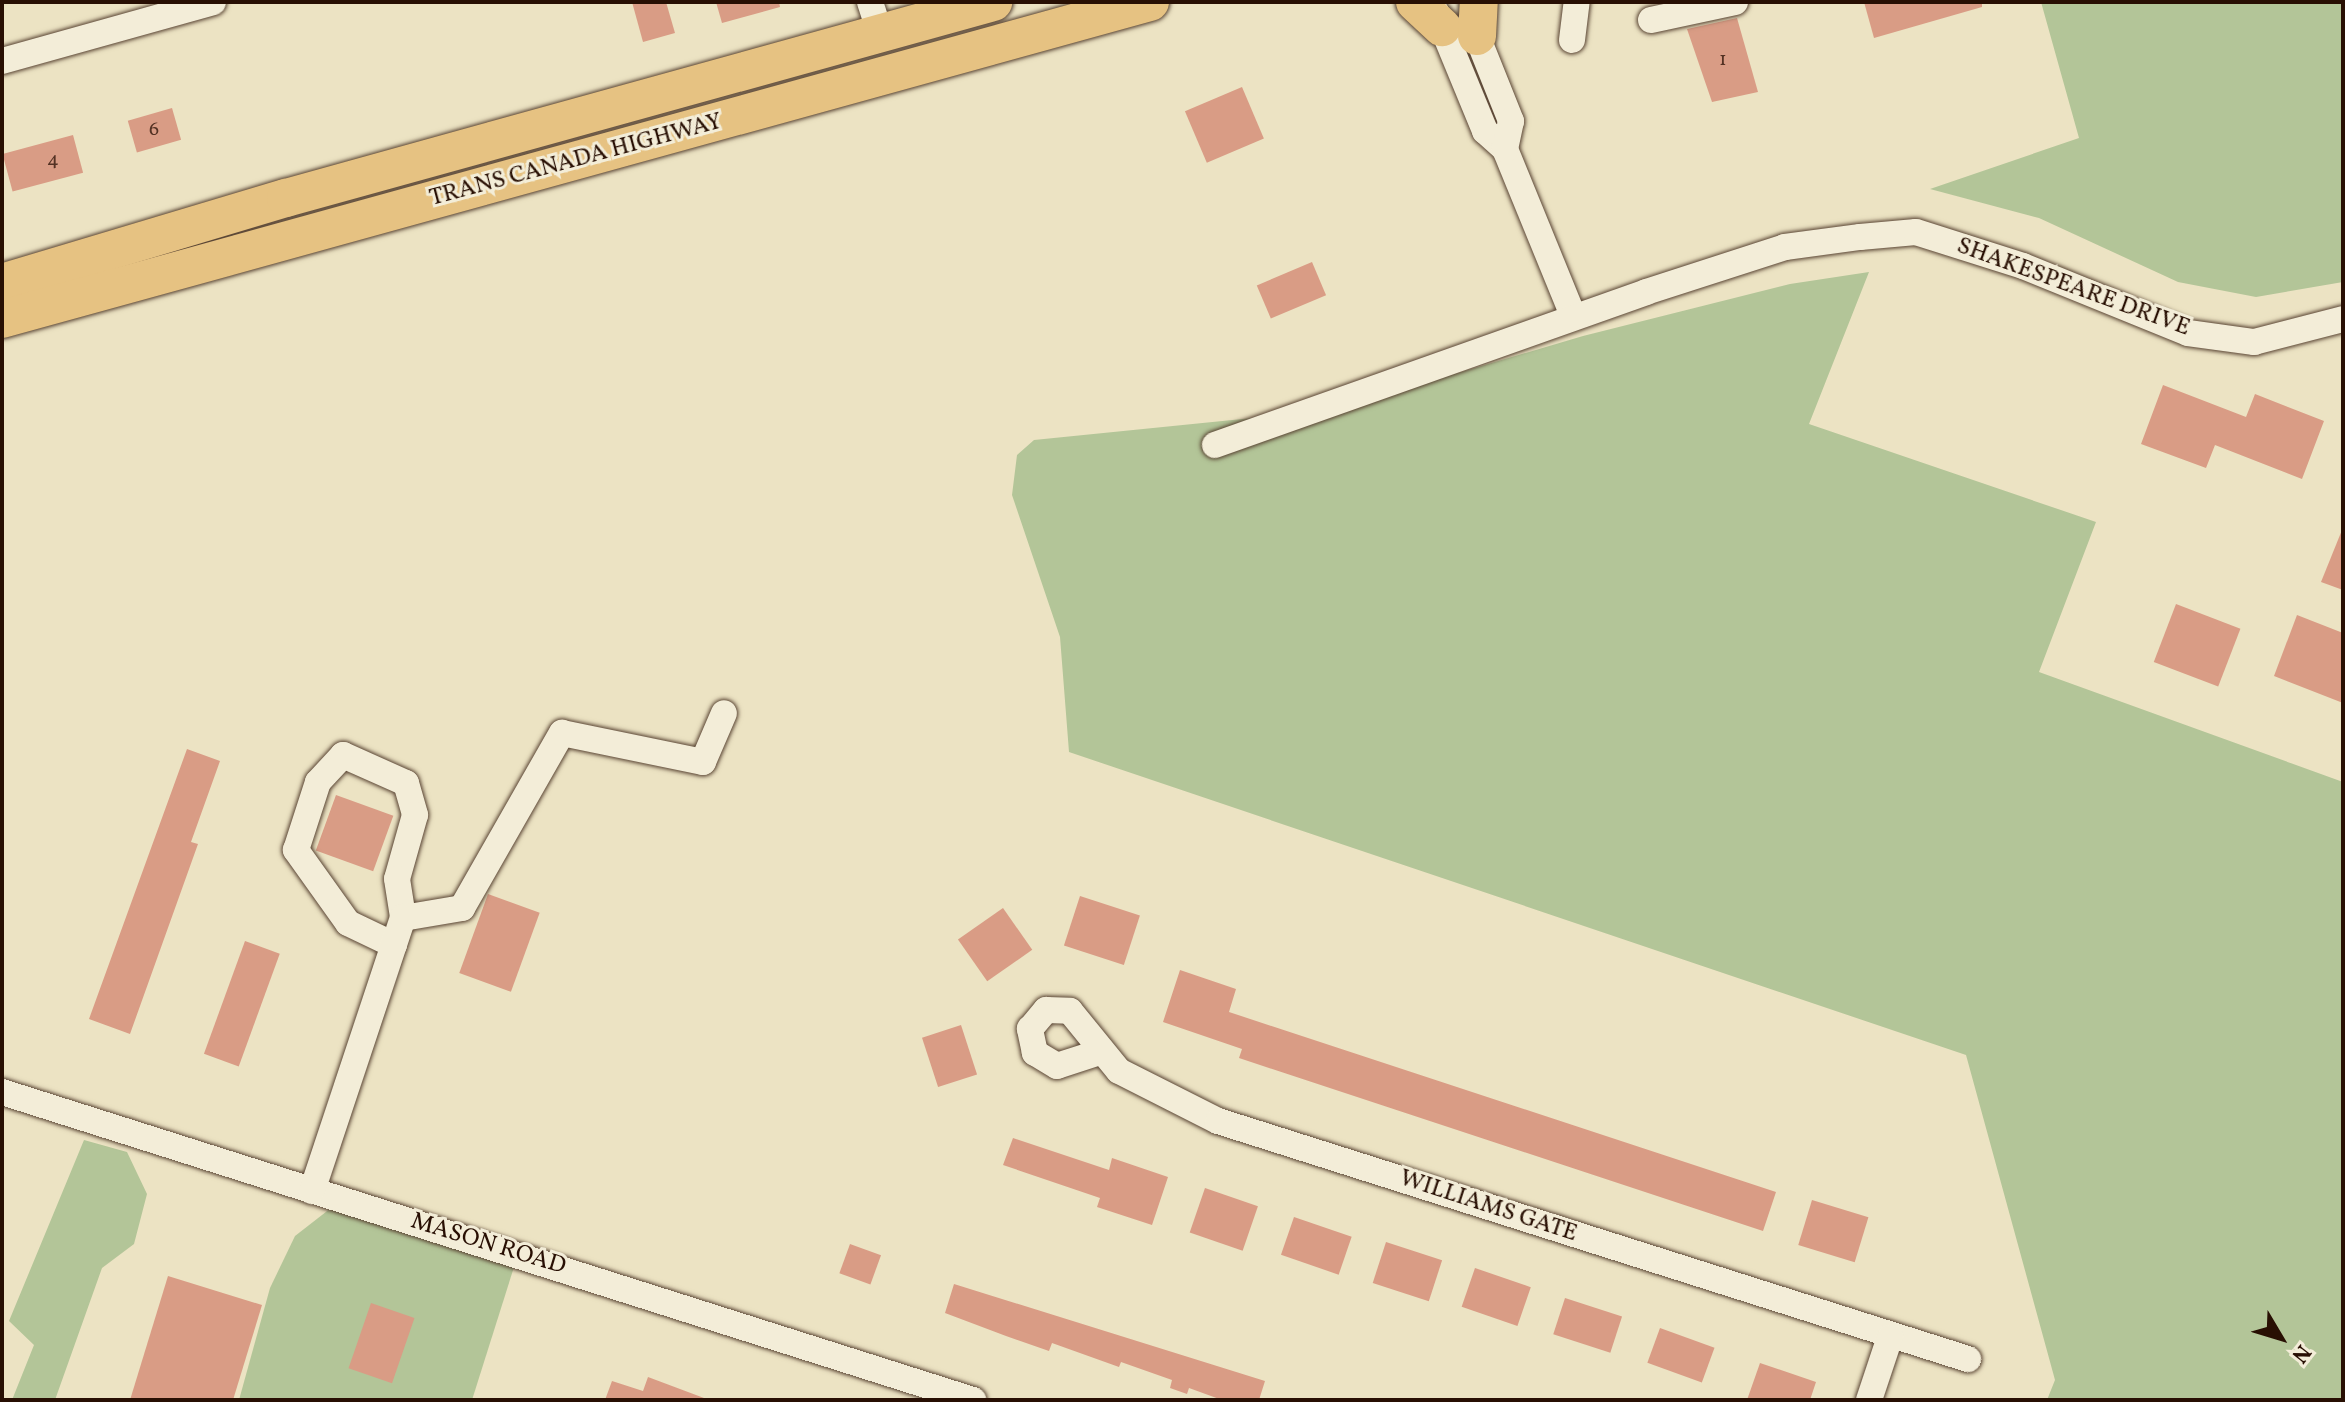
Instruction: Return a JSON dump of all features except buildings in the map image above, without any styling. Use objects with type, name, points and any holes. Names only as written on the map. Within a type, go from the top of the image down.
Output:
[{"type":"highway","name":"TRANS CANADA HIGHWAY","points":[[2,283],[875,17],[993,2]]},
{"type":"highway","name":"TRANS CANADA HIGHWAY","points":[[2,319],[1150,2]]},
{"type":"street","points":[[2,61],[213,2]]},
{"type":"street","points":[[1572,40],[1577,2]]},
{"type":"street","points":[[1651,20],[1735,2]]},
{"type":"street","points":[[1452,12],[1485,131],[1505,149],[1573,316]]},
{"type":"street","points":[[1452,12],[1511,121],[1505,149]]},
{"type":"street","name":"SHAKESPEARE DRIVE","points":[[1215,445],[1573,316],[1785,247],[1916,232],[2023,266],[2188,333],[2254,342],[2343,319]]},
{"type":"street","points":[[403,918],[462,908],[562,733],[703,762],[724,713]]},
{"type":"street","points":[[312,1191],[394,945],[403,918],[397,879],[415,815],[406,783],[343,755],[318,782],[296,850],[348,923],[394,945]]},
{"type":"street","name":"WILLIAMS GATE","points":[[1100,1052],[1138,1084],[1218,1121],[1890,1337],[1968,1359]]},
{"type":"street","name":"MASON ROAD","points":[[2,1092],[973,1400]]},
{"type":"street","points":[[1869,1400],[1890,1337]]},
{"type":"green space","points":[[2041,2],[2343,2],[2343,282],[2256,297],[2178,282],[2039,218],[1930,189],[2079,138]]},
{"type":"green space","points":[[1869,272],[1809,424],[2096,522],[2039,672],[2343,782],[2343,1400],[2047,1400],[2055,1380],[1966,1055],[1069,752],[1060,637],[1012,495],[1017,455],[1034,440],[1333,410],[1583,336],[1790,284]]},
{"type":"green space","points":[[84,1140],[127,1152],[147,1194],[134,1244],[102,1268],[55,1400],[12,1400],[34,1345],[9,1321]]},
{"type":"green space","points":[[331,1208],[514,1267],[472,1400],[239,1400],[270,1288],[295,1236]]}]
